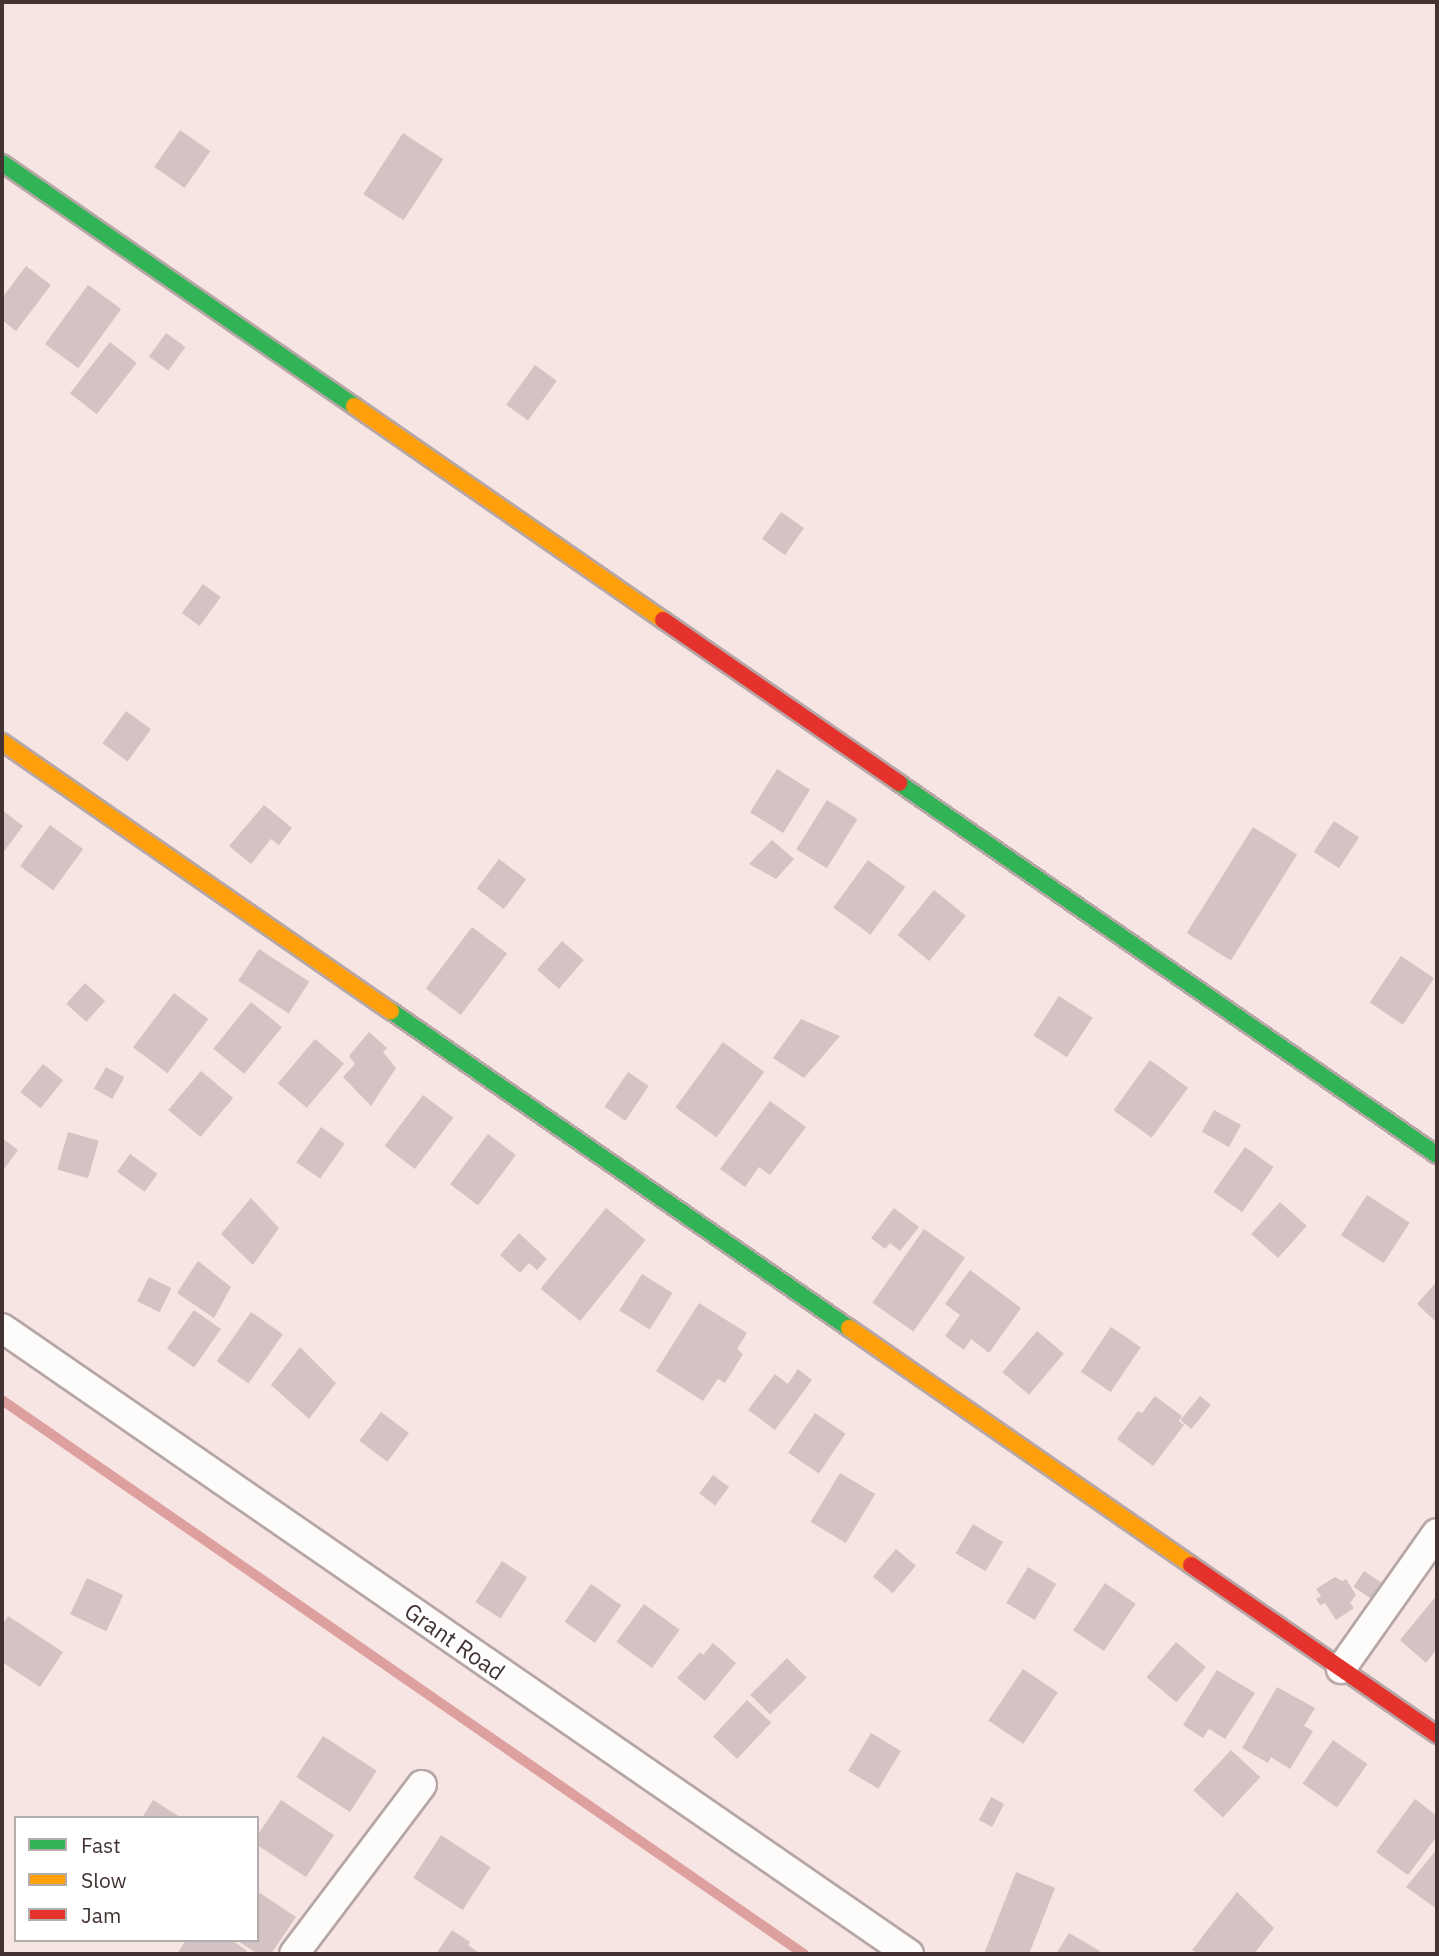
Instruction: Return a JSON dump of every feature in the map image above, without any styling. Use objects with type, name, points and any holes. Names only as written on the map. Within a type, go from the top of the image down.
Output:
[{"type":"street","points":[[2,163],[1437,1155]]},
{"type":"street","points":[[2,742],[1437,1735]]},
{"type":"street","name":"Grant Road","points":[[2,1328],[909,1954]]},
{"type":"street","points":[[1341,1669],[1437,1533]]},
{"type":"street","points":[[294,1954],[422,1785]]},
{"type":"building","points":[[180,130],[210,151],[184,188],[154,167]]},
{"type":"building","points":[[403,133],[443,159],[403,220],[363,194]]},
{"type":"building","points":[[26,266],[51,285],[16,331],[2,320],[2,298]]},
{"type":"building","points":[[88,285],[121,309],[78,368],[45,344]]},
{"type":"building","points":[[166,333],[185,347],[168,371],[149,356]]},
{"type":"building","points":[[110,342],[137,363],[97,414],[70,393]]},
{"type":"building","points":[[535,365],[557,381],[528,421],[506,405]]},
{"type":"building","points":[[781,512],[804,528],[785,555],[762,539]]},
{"type":"building","points":[[203,584],[221,597],[200,626],[182,613]]},
{"type":"building","points":[[126,711],[151,729],[128,762],[102,743]]},
{"type":"building","points":[[777,769],[810,790],[783,833],[750,812]]},
{"type":"building","points":[[827,800],[858,819],[827,868],[796,849]]},
{"type":"building","points":[[264,805],[292,828],[279,845],[271,839],[251,864],[229,846]]},
{"type":"building","points":[[2,810],[23,826],[2,854]]},
{"type":"building","points":[[1334,821],[1359,837],[1339,868],[1314,852]]},
{"type":"building","points":[[50,825],[83,849],[53,890],[20,866]]},
{"type":"building","points":[[1253,827],[1297,855],[1231,961],[1187,933]]},
{"type":"building","points":[[772,840],[794,859],[776,879],[749,864]]},
{"type":"building","points":[[499,859],[526,879],[504,909],[477,889]]},
{"type":"building","points":[[868,860],[905,887],[871,935],[833,908]]},
{"type":"building","points":[[934,890],[966,916],[929,961],[897,935]]},
{"type":"building","points":[[472,927],[507,953],[461,1015],[426,988]]},
{"type":"building","points":[[562,941],[584,960],[559,989],[537,970]]},
{"type":"building","points":[[259,949],[309,982],[289,1014],[238,981]]},
{"type":"building","points":[[1401,956],[1434,978],[1403,1025],[1370,1002]]},
{"type":"building","points":[[85,983],[105,1001],[86,1022],[66,1004]]},
{"type":"building","points":[[174,993],[208,1019],[167,1073],[133,1047]]},
{"type":"building","points":[[1059,996],[1093,1018],[1067,1057],[1033,1035]]},
{"type":"building","points":[[251,1002],[282,1027],[244,1074],[213,1049]]},
{"type":"building","points":[[801,1019],[840,1036],[804,1078],[773,1058]]},
{"type":"building","points":[[369,1032],[387,1048],[383,1052],[396,1068],[371,1106],[343,1077],[355,1064],[349,1056]]},
{"type":"building","points":[[315,1039],[344,1063],[307,1108],[278,1083]]},
{"type":"building","points":[[723,1042],[764,1072],[717,1138],[675,1108]]},
{"type":"building","points":[[1150,1060],[1188,1088],[1152,1138],[1114,1110]]},
{"type":"building","points":[[43,1064],[63,1080],[41,1108],[20,1092]]},
{"type":"building","points":[[106,1067],[124,1077],[112,1099],[94,1089]]},
{"type":"building","points":[[201,1071],[233,1098],[200,1137],[168,1110]]},
{"type":"building","points":[[628,1072],[649,1086],[625,1121],[605,1107]]},
{"type":"building","points":[[423,1095],[453,1118],[415,1169],[384,1146]]},
{"type":"building","points":[[770,1101],[806,1127],[770,1175],[759,1167],[745,1187],[720,1169]]},
{"type":"building","points":[[1214,1110],[1241,1125],[1229,1147],[1202,1132]]},
{"type":"building","points":[[321,1127],[345,1144],[320,1179],[296,1162]]},
{"type":"building","points":[[68,1132],[99,1141],[88,1178],[57,1169]]},
{"type":"building","points":[[488,1134],[516,1155],[478,1205],[450,1184]]},
{"type":"building","points":[[2,1138],[18,1150],[2,1172]]},
{"type":"building","points":[[1245,1147],[1274,1167],[1242,1212],[1213,1192]]},
{"type":"building","points":[[130,1154],[158,1174],[145,1192],[117,1172]]},
{"type":"building","points":[[1367,1195],[1410,1223],[1384,1263],[1341,1235]]},
{"type":"building","points":[[251,1198],[279,1228],[253,1265],[221,1234]]},
{"type":"building","points":[[1280,1202],[1307,1226],[1278,1258],[1251,1234]]},
{"type":"building","points":[[606,1208],[646,1240],[580,1321],[541,1289]]},
{"type":"building","points":[[894,1208],[919,1227],[900,1251],[890,1243],[885,1249],[871,1238]]},
{"type":"building","points":[[924,1229],[965,1258],[913,1331],[872,1303]]},
{"type":"building","points":[[519,1233],[547,1259],[537,1270],[529,1263],[520,1273],[500,1255]]},
{"type":"building","points":[[198,1261],[231,1287],[214,1318],[177,1293]]},
{"type":"building","points":[[970,1270],[1021,1308],[989,1353],[971,1339],[964,1350],[945,1336],[960,1315],[945,1304]]},
{"type":"building","points":[[642,1274],[673,1293],[650,1330],[619,1310]]},
{"type":"building","points":[[149,1277],[171,1288],[160,1312],[137,1301]]},
{"type":"building","points":[[1437,1281],[1437,1323],[1417,1304]]},
{"type":"building","points":[[699,1303],[747,1333],[737,1349],[743,1354],[725,1383],[718,1379],[703,1401],[656,1371]]},
{"type":"building","points":[[194,1310],[221,1329],[194,1367],[167,1349]]},
{"type":"building","points":[[251,1312],[283,1334],[249,1384],[217,1361]]},
{"type":"building","points":[[1111,1327],[1141,1347],[1111,1392],[1081,1372]]},
{"type":"building","points":[[1037,1331],[1064,1353],[1029,1395],[1002,1372]]},
{"type":"building","points":[[300,1347],[336,1383],[309,1419],[271,1385]]},
{"type":"building","points":[[798,1369],[812,1380],[775,1430],[748,1410],[775,1374],[788,1384]]},
{"type":"building","points":[[1155,1396],[1182,1416],[1179,1421],[1184,1425],[1153,1466],[1117,1439],[1138,1411],[1142,1413]]},
{"type":"building","points":[[1200,1396],[1211,1405],[1191,1429],[1180,1420]]},
{"type":"building","points":[[381,1412],[409,1433],[387,1462],[359,1441]]},
{"type":"building","points":[[815,1413],[846,1434],[819,1473],[788,1453]]},
{"type":"building","points":[[840,1473],[875,1494],[846,1543],[811,1522]]},
{"type":"building","points":[[713,1475],[729,1487],[715,1505],[699,1493]]},
{"type":"building","points":[[973,1524],[1003,1542],[985,1571],[955,1553]]},
{"type":"building","points":[[896,1549],[916,1566],[893,1593],[873,1577]]},
{"type":"building","points":[[502,1561],[527,1577],[500,1618],[475,1602]]},
{"type":"building","points":[[1028,1567],[1056,1584],[1035,1620],[1006,1603]]},
{"type":"building","points":[[1364,1571],[1382,1583],[1372,1599],[1353,1587]]},
{"type":"building","points":[[1335,1577],[1342,1581],[1346,1579],[1356,1595],[1350,1603],[1354,1608],[1336,1620],[1325,1603],[1320,1605],[1316,1599],[1321,1596],[1316,1589]]},
{"type":"building","points":[[87,1578],[123,1595],[106,1631],[70,1614]]},
{"type":"building","points":[[1105,1583],[1136,1604],[1104,1651],[1073,1630]]},
{"type":"building","points":[[591,1584],[621,1605],[595,1643],[565,1622]]},
{"type":"building","points":[[1437,1595],[1437,1649],[1426,1663],[1400,1640]]},
{"type":"building","points":[[644,1604],[680,1630],[652,1668],[616,1642]]},
{"type":"building","points":[[8,1616],[63,1652],[40,1687],[2,1662],[2,1626]]},
{"type":"building","points":[[1176,1642],[1206,1667],[1176,1702],[1146,1677]]},
{"type":"building","points":[[713,1643],[736,1663],[705,1701],[677,1678],[700,1652],[703,1655]]},
{"type":"building","points":[[787,1658],[807,1678],[770,1715],[750,1695]]},
{"type":"building","points":[[1023,1669],[1058,1692],[1023,1744],[988,1720]]},
{"type":"building","points":[[1217,1670],[1255,1693],[1225,1739],[1209,1729],[1203,1738],[1183,1725]]},
{"type":"building","points":[[1277,1687],[1315,1708],[1304,1726],[1313,1731],[1290,1769],[1271,1757],[1268,1763],[1242,1748]]},
{"type":"building","points":[[747,1700],[771,1723],[737,1759],[713,1737]]},
{"type":"building","points":[[871,1733],[901,1751],[878,1789],[848,1771]]},
{"type":"building","points":[[323,1736],[377,1771],[350,1812],[296,1777]]},
{"type":"building","points":[[1333,1740],[1367,1764],[1337,1808],[1303,1783]]},
{"type":"building","points":[[1231,1750],[1260,1777],[1223,1818],[1193,1790]]},
{"type":"building","points":[[991,1797],[1004,1804],[992,1827],[979,1820]]},
{"type":"building","points":[[1415,1799],[1437,1816],[1437,1836],[1408,1875],[1376,1852]]},
{"type":"building","points":[[153,1800],[179,1816],[143,1816]]},
{"type":"building","points":[[281,1800],[334,1835],[306,1877],[259,1846],[259,1833]]},
{"type":"building","points":[[441,1835],[490,1867],[463,1910],[413,1878]]},
{"type":"building","points":[[1437,1849],[1437,1909],[1406,1887]]},
{"type":"building","points":[[1016,1872],[1055,1888],[1029,1954],[984,1954]]},
{"type":"building","points":[[259,1892],[296,1917],[271,1954],[258,1954],[239,1942],[259,1942]]},
{"type":"building","points":[[1237,1892],[1274,1928],[1254,1954],[1198,1954],[1192,1950]]},
{"type":"building","points":[[452,1930],[470,1942],[468,1945],[481,1954],[436,1954]]},
{"type":"building","points":[[1069,1933],[1100,1951],[1098,1954],[1056,1954]]},
{"type":"building","points":[[185,1942],[235,1942],[247,1951],[245,1954],[177,1954]]},
{"type":"waterway","points":[[2,1400],[804,1954]]},
{"type":"traffic: fast","points":[[2,163],[354,406]]},
{"type":"traffic: fast","points":[[899,783],[1437,1155]]},
{"type":"traffic: fast","points":[[391,1011],[849,1328]]},
{"type":"traffic: slow","points":[[354,406],[663,620]]},
{"type":"traffic: slow","points":[[2,742],[391,1011]]},
{"type":"traffic: slow","points":[[849,1328],[1191,1565]]},
{"type":"traffic: jam","points":[[663,620],[899,783]]},
{"type":"traffic: jam","points":[[1191,1565],[1437,1735]]}]
